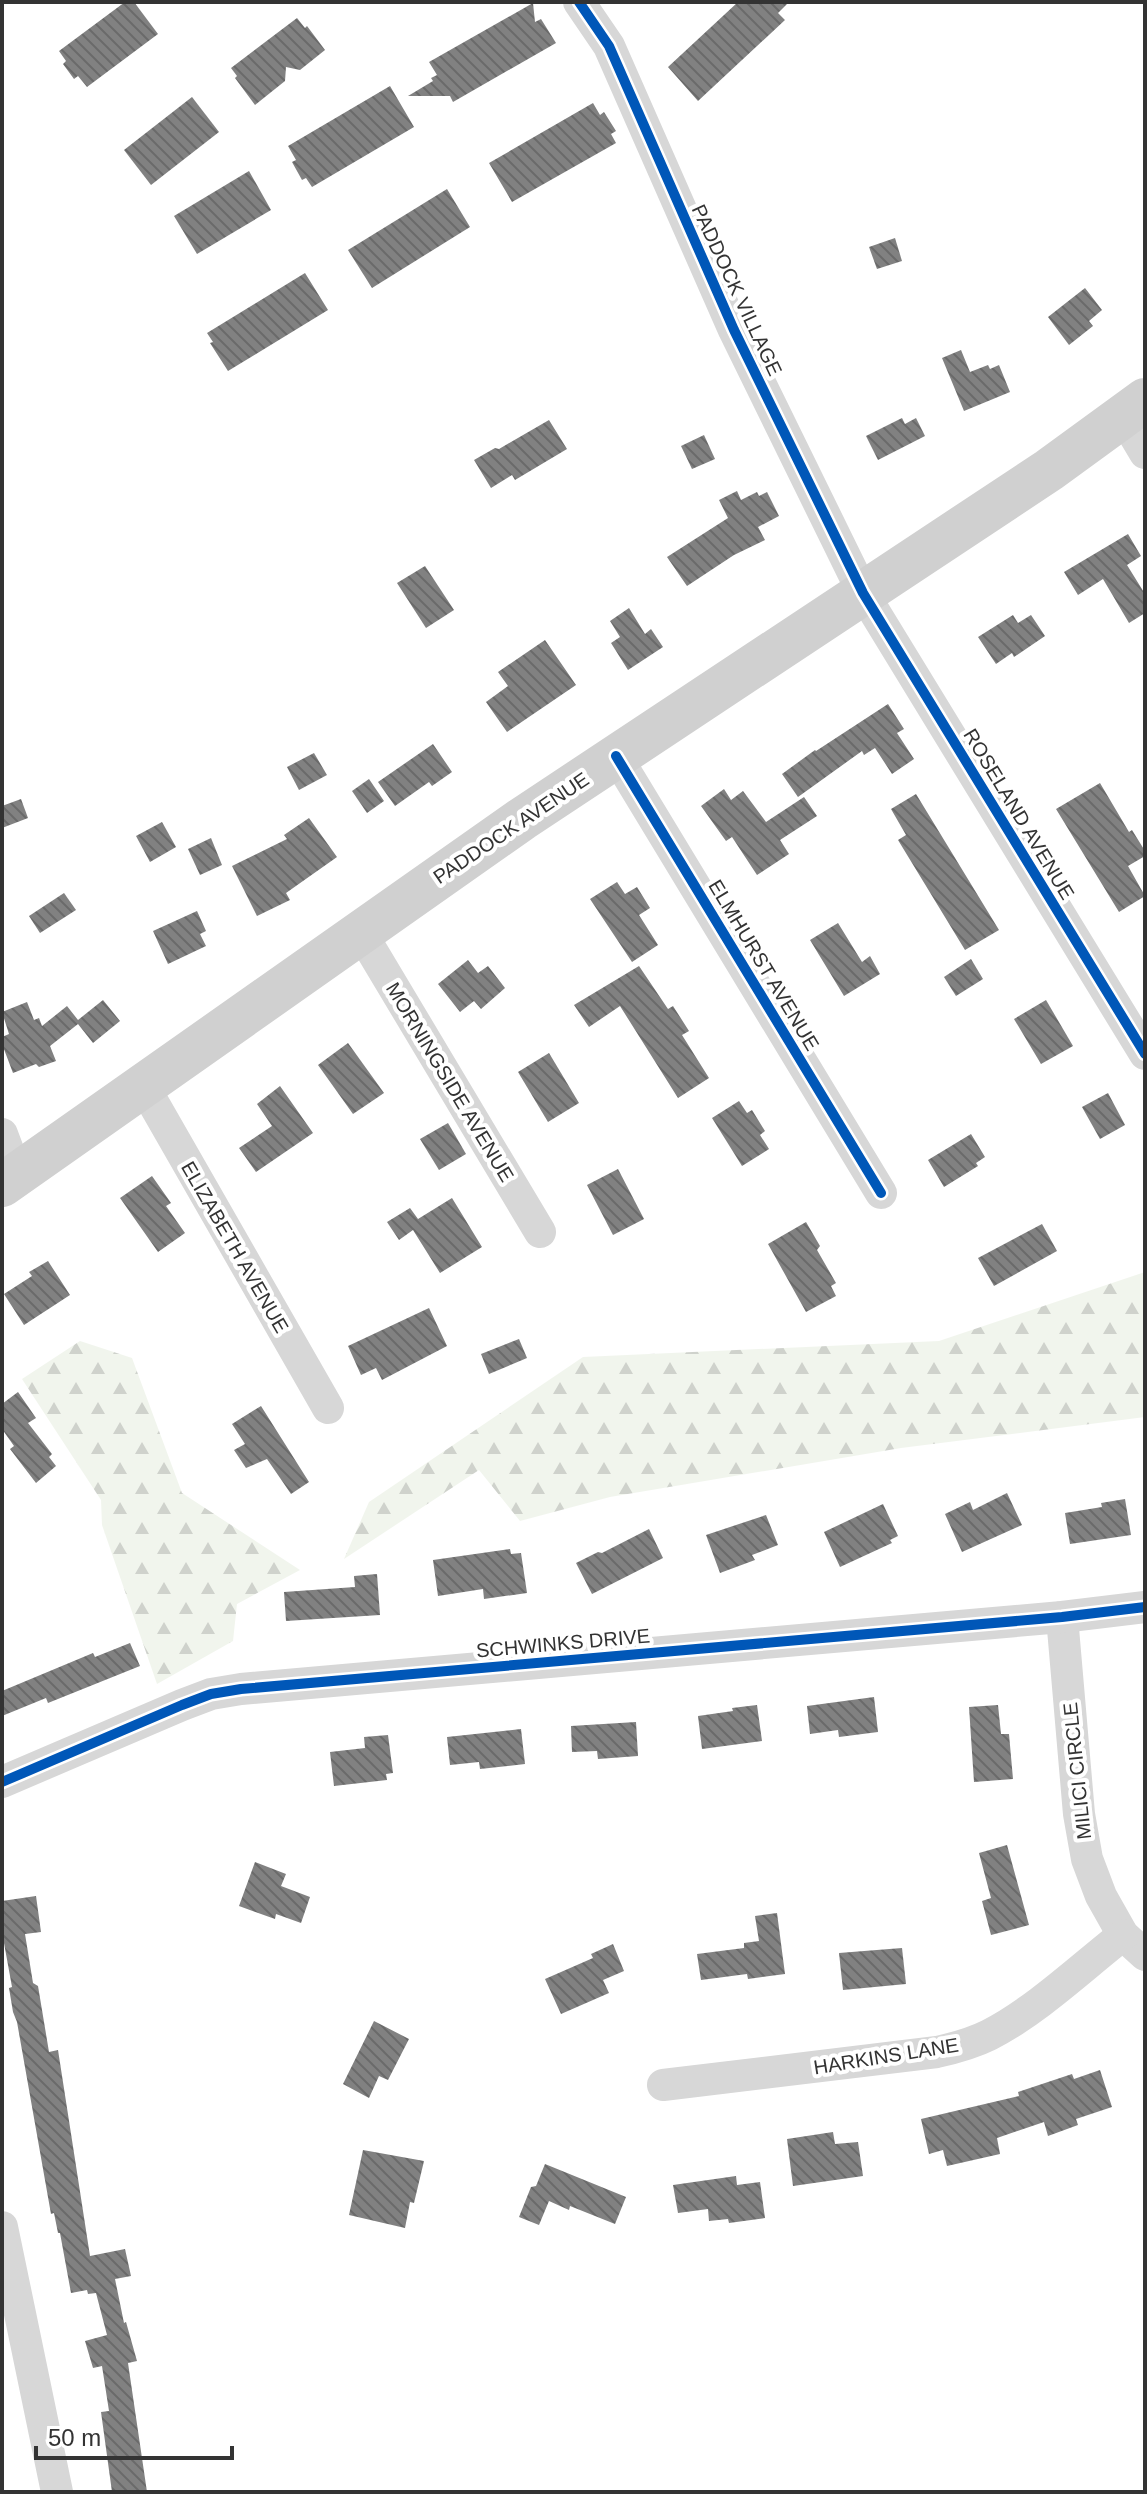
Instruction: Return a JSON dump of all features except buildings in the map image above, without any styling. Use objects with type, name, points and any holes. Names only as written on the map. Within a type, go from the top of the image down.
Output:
[{"type":"main road","name":"PADDOCK AVENUE","points":[[9,1179],[360,931],[616,756],[1037,478],[1134,408]]},
{"type":"street","name":"PADDOCK VILLAGE","points":[[579,2],[609,46],[734,330],[863,593]]},
{"type":"street","points":[[1134,408],[1145,453]]},
{"type":"street","name":"ROSELAND AVENUE","points":[[863,593],[1145,1054]]},
{"type":"street","name":"ELMHURST AVENUE","points":[[616,756],[881,1193]]},
{"type":"street","name":"MORNINGSIDE AVENUE","points":[[360,931],[540,1232]]},
{"type":"street","name":"ELIZABETH AVENUE","points":[[143,1085],[328,1408]]},
{"type":"street","points":[[2,1134],[9,1179]]},
{"type":"street","name":"SCHWINKS DRIVE","points":[[2,1782],[182,1705],[226,1691],[1062,1617],[1145,1607]]},
{"type":"street","name":"MILICI CIRCLE","points":[[1062,1617],[1079,1814],[1087,1859],[1101,1896],[1134,1945]]},
{"type":"street","name":"HARKINS LANE","points":[[663,2085],[937,2052],[964,2045],[990,2035],[1134,1945]]},
{"type":"street","points":[[2,2227],[57,2492]]},
{"type":"green space","points":[[1145,1272],[1145,1417],[901,1448],[610,1497],[520,1521],[479,1470],[344,1559],[369,1502],[583,1357],[939,1341]]},
{"type":"green space","points":[[80,1341],[132,1358],[182,1493],[300,1570],[237,1604],[233,1641],[157,1684],[102,1525],[101,1500],[22,1379]]},
{"type":"cycle path","points":[[579,2],[609,46],[734,330],[863,593],[1145,1054]]},
{"type":"cycle path","points":[[616,756],[881,1193]]},
{"type":"cycle path","points":[[2,1782],[182,1705],[211,1694],[241,1689],[1062,1617],[1145,1607]]}]
